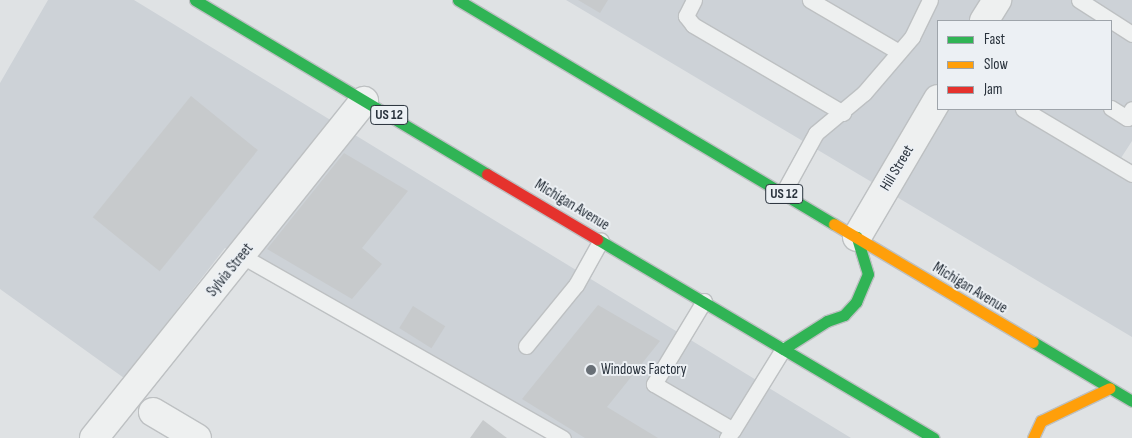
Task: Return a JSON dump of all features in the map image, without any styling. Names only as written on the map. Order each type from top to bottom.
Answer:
[{"type":"main road","name":"Michigan Avenue","points":[[195,0],[933,438]]},
{"type":"main road","name":"Michigan Avenue","points":[[458,0],[1132,402]]},
{"type":"main road","points":[[783,348],[827,321],[844,315],[856,302],[868,274],[866,254],[857,237]]},
{"type":"main road","points":[[1033,438],[1041,421],[1110,388]]},
{"type":"street","name":"Sylvia Street","points":[[94,438],[242,256],[364,101]]},
{"type":"street","name":"Hill Street","points":[[857,237],[937,101]]},
{"type":"street","points":[[153,412],[197,438]]},
{"type":"lane","points":[[694,0],[686,16],[693,25],[843,113]]},
{"type":"lane","points":[[810,0],[900,52]]},
{"type":"lane","points":[[783,193],[816,133],[843,113],[900,52],[912,37],[930,0]]},
{"type":"lane","points":[[1080,0],[1111,20]]},
{"type":"lane","points":[[1112,21],[1132,34]]},
{"type":"lane","points":[[1112,109],[1126,118],[1132,109]]},
{"type":"lane","points":[[1025,110],[1132,174]]},
{"type":"lane","points":[[526,346],[576,285],[600,240]]},
{"type":"lane","points":[[242,256],[563,438]]},
{"type":"lane","points":[[704,301],[654,384],[730,434],[783,348]]},
{"type":"shaded area","points":[[48,0],[134,0],[851,438],[556,438],[225,248],[124,378],[0,289],[0,83]]},
{"type":"shaded area","points":[[566,0],[1132,0],[1132,141],[1121,158],[1132,164],[1132,337]]},
{"type":"building","points":[[578,0],[608,0],[600,13]]},
{"type":"building","points":[[191,96],[258,150],[160,271],[93,217]]},
{"type":"building","points":[[344,153],[408,191],[362,248],[382,264],[352,299],[267,249]]},
{"type":"building","name":"Windows Factory","points":[[598,305],[660,341],[607,407],[658,438],[585,438],[522,399]]},
{"type":"building","points":[[413,306],[445,326],[431,348],[399,328]]},
{"type":"building","points":[[483,420],[507,438],[470,438]]},
{"type":"traffic: fast","points":[[195,0],[487,174]]},
{"type":"traffic: fast","points":[[458,0],[834,224]]},
{"type":"traffic: fast","points":[[783,349],[827,321],[844,315],[856,302],[868,274],[857,237]]},
{"type":"traffic: fast","points":[[597,239],[933,438]]},
{"type":"traffic: fast","points":[[1033,342],[1132,401]]},
{"type":"traffic: slow","points":[[834,224],[1033,342]]},
{"type":"traffic: slow","points":[[1033,438],[1041,421],[1110,388]]},
{"type":"traffic: jam","points":[[487,174],[597,239]]},
{"type":"place","name":"Windows Factory","points":[[591,370]]}]
